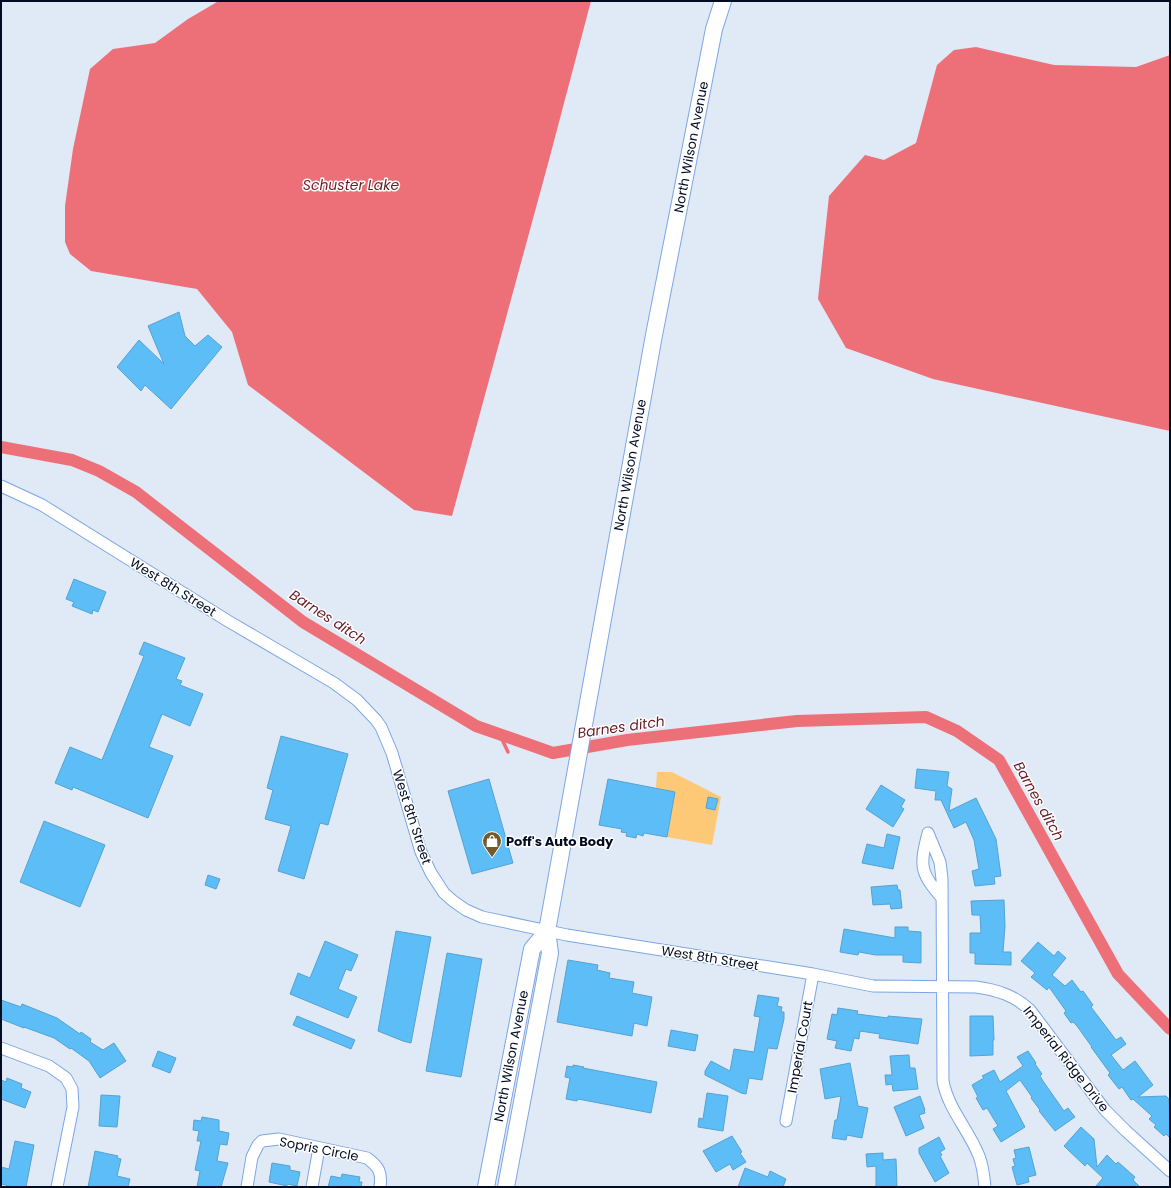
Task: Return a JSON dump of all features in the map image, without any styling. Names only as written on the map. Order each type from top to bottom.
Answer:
[{"type":"main road","name":"North Wilson Avenue","points":[[506,1187],[550,953],[547,931],[583,725],[656,327],[714,30],[723,1]]},
{"type":"main road","name":"North Wilson Avenue","points":[[486,1187],[532,949],[547,931]]},
{"type":"street","name":"West 8th Street","points":[[1,486],[42,505],[228,621],[334,683],[357,700],[381,727],[392,753],[421,852],[431,873],[444,893],[453,901],[482,917],[567,935],[813,974],[873,986],[943,988]]},
{"type":"street","points":[[942,898],[943,1081],[945,1091],[955,1113],[980,1157],[985,1187]]},
{"type":"street","name":"Imperial Court","points":[[786,1121],[813,974]]},
{"type":"street","name":"Imperial Ridge Drive","points":[[943,988],[976,987],[988,989],[1007,994],[1024,1004],[1105,1110],[1170,1171]]},
{"type":"street","points":[[1,1048],[49,1066],[66,1078],[72,1089],[73,1107],[57,1187]]},
{"type":"street","name":"Sopris Circle","points":[[246,1187],[252,1157],[258,1145],[262,1141],[279,1139],[367,1158],[377,1166],[381,1177],[380,1187]]},
{"type":"street","points":[[312,1187],[320,1148]]},
{"type":"shaded area","points":[[657,772],[672,772],[721,797],[712,845],[667,837],[675,792],[656,788]]},
{"type":"water","name":"Schuster Lake","points":[[221,1],[591,1],[452,516],[414,510],[248,385],[232,332],[197,289],[91,271],[70,254],[65,242],[65,206],[73,149],[90,69],[113,49],[155,43],[188,19]]},
{"type":"water","points":[[976,47],[1054,65],[1136,67],[1170,55],[1170,431],[933,379],[846,348],[818,299],[829,196],[865,155],[884,160],[916,143],[937,65],[954,50]]},
{"type":"building","points":[[179,312],[185,336],[195,346],[208,335],[222,347],[171,409],[145,385],[141,391],[117,367],[139,340],[164,364],[148,326]]},
{"type":"building","points":[[74,579],[106,592],[98,612],[93,610],[92,614],[72,606],[74,602],[66,599]]},
{"type":"building","points":[[144,642],[185,658],[176,679],[182,681],[180,685],[203,694],[190,726],[162,714],[149,747],[173,756],[148,818],[73,787],[72,790],[55,783],[70,747],[102,760],[144,656],[139,654]]},
{"type":"building","points":[[281,736],[348,754],[328,825],[320,823],[304,879],[278,871],[291,826],[265,819],[273,790],[267,788]]},
{"type":"building","points":[[917,769],[949,772],[947,786],[952,789],[949,811],[976,798],[996,839],[1001,876],[994,877],[995,884],[975,886],[972,871],[979,869],[974,840],[966,822],[954,828],[941,800],[935,800],[936,791],[915,788]]},
{"type":"building","points":[[489,779],[513,863],[472,874],[448,791]]},
{"type":"building","points":[[608,779],[675,792],[667,837],[644,833],[643,836],[637,834],[636,838],[626,836],[627,833],[621,832],[622,829],[599,825]]},
{"type":"building","points":[[881,785],[905,800],[901,807],[904,809],[893,827],[866,809]]},
{"type":"building","points":[[708,797],[718,799],[715,810],[706,808]]},
{"type":"building","points":[[44,821],[105,845],[80,907],[20,882]]},
{"type":"building","points":[[887,834],[900,837],[893,869],[862,863],[867,844],[884,848]]},
{"type":"building","points":[[208,875],[220,879],[216,889],[205,885]]},
{"type":"building","points":[[897,885],[898,890],[900,890],[902,908],[891,909],[890,904],[873,905],[871,887]]},
{"type":"building","points":[[1004,900],[1005,926],[1003,952],[1011,952],[1011,965],[975,964],[975,953],[970,953],[970,933],[981,933],[980,915],[972,915],[971,901]]},
{"type":"building","points":[[895,927],[908,927],[908,931],[921,932],[921,963],[903,962],[903,955],[876,955],[859,952],[858,955],[840,952],[844,929],[895,938]]},
{"type":"building","points":[[396,931],[431,937],[411,1043],[378,1031]]},
{"type":"building","points":[[325,941],[358,955],[351,971],[346,969],[338,989],[357,997],[348,1018],[290,994],[298,973],[310,978]]},
{"type":"building","points":[[1038,942],[1054,956],[1058,951],[1066,958],[1052,975],[1065,986],[1072,980],[1081,992],[1083,991],[1093,1005],[1091,1007],[1116,1040],[1121,1037],[1126,1044],[1111,1055],[1123,1070],[1135,1061],[1153,1085],[1138,1097],[1166,1096],[1169,1099],[1170,1138],[1166,1134],[1164,1136],[1154,1127],[1156,1125],[1149,1119],[1152,1116],[1133,1099],[1131,1100],[1122,1087],[1119,1089],[1108,1075],[1110,1073],[1077,1026],[1073,1022],[1071,1023],[1064,1013],[1066,1011],[1049,987],[1047,990],[1031,977],[1035,973],[1021,961]]},
{"type":"building","points":[[447,953],[482,959],[461,1077],[426,1071]]},
{"type":"building","points":[[568,960],[598,965],[597,970],[610,973],[609,978],[634,982],[632,993],[652,997],[647,1026],[634,1023],[632,1036],[557,1022]]},
{"type":"building","points":[[758,995],[779,998],[777,1006],[782,1007],[781,1012],[784,1012],[784,1019],[777,1049],[768,1048],[762,1080],[749,1078],[746,1094],[705,1075],[705,1071],[711,1061],[730,1071],[734,1049],[754,1052],[760,1017],[754,1016]]},
{"type":"building","points":[[1,1000],[21,1007],[22,1004],[57,1018],[80,1034],[81,1032],[91,1039],[90,1042],[103,1050],[114,1043],[126,1061],[100,1078],[89,1061],[71,1048],[70,1049],[54,1038],[1,1019]]},
{"type":"building","points":[[838,1008],[858,1011],[857,1014],[888,1018],[888,1016],[922,1019],[918,1044],[879,1038],[880,1034],[860,1031],[859,1039],[854,1038],[851,1051],[835,1048],[837,1041],[827,1039],[832,1014],[837,1015]]},
{"type":"building","points":[[297,1016],[355,1040],[351,1049],[293,1025]]},
{"type":"building","points":[[970,1016],[993,1016],[993,1055],[970,1056]]},
{"type":"building","points":[[671,1030],[698,1035],[695,1051],[668,1046]]},
{"type":"building","points":[[158,1051],[176,1058],[170,1073],[152,1066]]},
{"type":"building","points":[[1028,1051],[1042,1074],[1040,1076],[1043,1081],[1064,1111],[1068,1108],[1075,1117],[1055,1131],[1039,1111],[1040,1110],[1020,1080],[1006,1091],[1025,1127],[1001,1142],[993,1129],[998,1126],[987,1108],[983,1110],[976,1098],[978,1097],[972,1085],[984,1078],[982,1076],[994,1070],[1000,1082],[1023,1066],[1017,1057]]},
{"type":"building","points":[[909,1055],[910,1068],[915,1068],[918,1089],[893,1091],[892,1084],[886,1085],[885,1075],[892,1075],[890,1056]]},
{"type":"building","points":[[850,1063],[858,1106],[868,1108],[862,1138],[847,1135],[846,1140],[832,1138],[841,1096],[825,1099],[820,1069]]},
{"type":"building","points":[[573,1065],[657,1082],[651,1113],[578,1099],[577,1101],[566,1099],[570,1078],[565,1077],[567,1066],[573,1067]]},
{"type":"building","points":[[7,1078],[22,1084],[21,1088],[31,1092],[25,1108],[1,1099],[1,1080],[6,1082]]},
{"type":"building","points":[[707,1093],[728,1096],[723,1131],[698,1127],[699,1118],[703,1119]]},
{"type":"building","points":[[101,1095],[120,1096],[117,1127],[99,1126]]},
{"type":"building","points":[[920,1096],[925,1113],[919,1115],[924,1128],[906,1136],[894,1107]]},
{"type":"building","points":[[202,1117],[219,1120],[219,1131],[229,1133],[227,1145],[220,1144],[217,1161],[228,1163],[221,1187],[197,1187],[200,1171],[195,1170],[201,1141],[197,1141],[199,1131],[193,1130],[194,1120],[201,1121]]},
{"type":"building","points":[[1081,1127],[1094,1139],[1097,1167],[1107,1155],[1116,1164],[1118,1162],[1135,1177],[1133,1180],[1140,1187],[1095,1187],[1103,1178],[1087,1163],[1085,1166],[1064,1146]]},
{"type":"building","points":[[732,1136],[742,1152],[740,1153],[746,1162],[733,1170],[730,1164],[716,1172],[703,1151]]},
{"type":"building","points":[[939,1137],[945,1149],[940,1152],[942,1155],[940,1156],[949,1173],[935,1182],[919,1153],[919,1148]]},
{"type":"building","points":[[15,1141],[34,1145],[26,1187],[13,1187],[1,1184],[1,1167],[9,1169]]},
{"type":"building","points":[[1029,1147],[1036,1175],[1028,1177],[1029,1182],[1017,1185],[1012,1167],[1015,1166],[1013,1159],[1016,1158],[1014,1150]]},
{"type":"building","points":[[95,1151],[118,1156],[117,1158],[121,1159],[117,1176],[130,1179],[128,1187],[88,1187]]},
{"type":"building","points":[[883,1153],[883,1160],[896,1159],[897,1187],[876,1187],[876,1166],[867,1167],[866,1154]]},
{"type":"building","points":[[272,1163],[290,1166],[290,1170],[300,1172],[297,1186],[287,1184],[287,1186],[269,1182]]},
{"type":"building","points":[[745,1168],[768,1177],[770,1171],[786,1179],[783,1187],[738,1187]]},
{"type":"building","points":[[342,1174],[360,1177],[359,1182],[362,1182],[361,1187],[328,1187],[331,1176],[341,1178]]},
{"type":"waterway","name":"Barnes ditch","points":[[1,447],[72,460],[99,471],[136,492],[303,622],[476,726],[553,753],[627,740],[797,721],[926,717],[957,731],[999,760],[1118,974],[1170,1029]]},
{"type":"waterway","points":[[500,735],[508,752]]},
{"type":"place","name":"Poff's Auto Body","points":[[492,858]]}]
